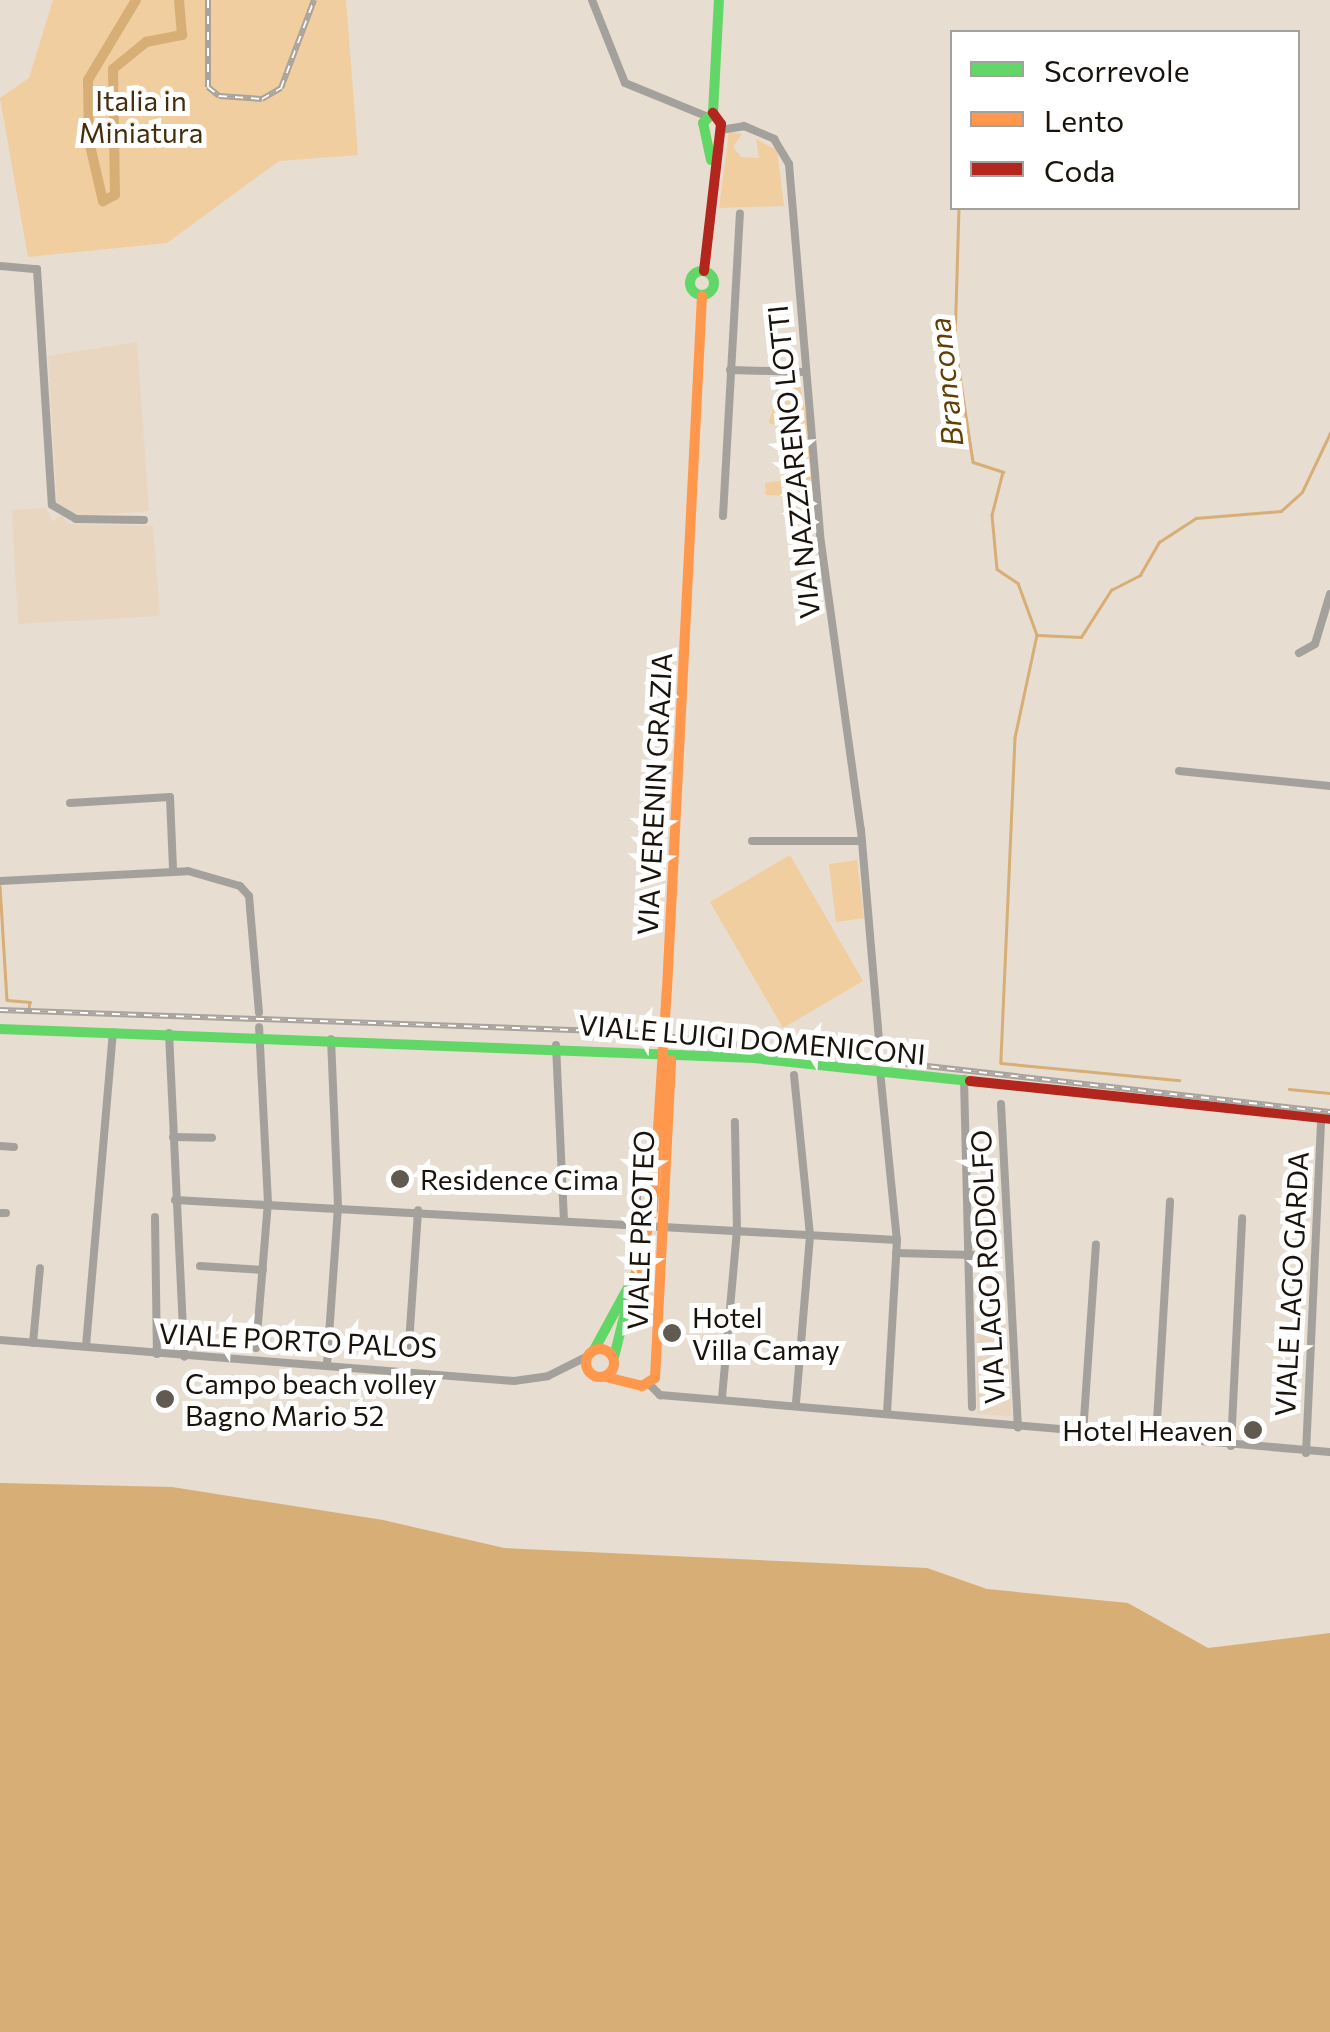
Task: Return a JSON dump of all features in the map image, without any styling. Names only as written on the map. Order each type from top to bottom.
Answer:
[{"type":"street","points":[[592,0],[625,82],[712,115]]},
{"type":"street","name":"VIA VERENIN GRAZIA","points":[[606,1377],[614,1360],[653,1209],[702,296],[714,284],[704,271],[720,0]]},
{"type":"street","name":"VIA VERENIN GRAZIA","points":[[711,160],[720,130],[712,115]]},
{"type":"street","name":"VIA NAZZARENO LOTTI","points":[[712,115],[780,144],[789,164],[805,372],[862,841],[878,1038]]},
{"type":"street","points":[[720,130],[744,126]]},
{"type":"street","points":[[723,516],[740,213]]},
{"type":"street","points":[[0,266],[37,269],[52,505],[76,519],[144,520]]},
{"type":"street","name":"VIA VERENIN GRAZIA","points":[[702,296],[690,282],[704,271]]},
{"type":"street","points":[[730,370],[805,372]]},
{"type":"street","points":[[1300,653],[1315,644],[1330,594]]},
{"type":"street","points":[[1179,772],[1330,786]]},
{"type":"street","points":[[70,803],[170,797],[173,870]]},
{"type":"street","points":[[752,841],[862,841]]},
{"type":"street","points":[[0,880],[173,870],[240,886],[250,902],[259,1013]]},
{"type":"street","name":"VIALE LUIGI DOMENICONI","points":[[0,1028],[259,1032],[556,1045],[671,1060],[754,1058],[1326,1119]]},
{"type":"street","points":[[86,1346],[112,1032]]},
{"type":"street","points":[[256,1348],[268,1204],[259,1032]]},
{"type":"street","points":[[169,1033],[184,1357]]},
{"type":"street","points":[[326,1364],[338,1206],[330,1037]]},
{"type":"street","points":[[556,1045],[564,1221]]},
{"type":"street","name":"VIALE PROTEO","points":[[649,1384],[668,1227],[671,1060]]},
{"type":"street","points":[[880,1071],[897,1240],[887,1412]]},
{"type":"street","points":[[794,1075],[810,1236],[796,1401]]},
{"type":"street","points":[[964,1080],[974,1254],[972,1406]]},
{"type":"street","name":"VIA LAGO RODOLFO","points":[[1001,1104],[1018,1428]]},
{"type":"street","name":"VIALE LAGO GARDA","points":[[1306,1453],[1326,1119]]},
{"type":"street","points":[[722,1398],[737,1230],[735,1122]]},
{"type":"street","points":[[173,1137],[212,1138]]},
{"type":"street","points":[[0,1146],[14,1147]]},
{"type":"street","points":[[636,1186],[636,1226]]},
{"type":"street","points":[[175,1200],[418,1210],[897,1240]]},
{"type":"street","points":[[1156,1438],[1170,1201]]},
{"type":"street","points":[[408,1358],[418,1210]]},
{"type":"street","points":[[155,1217],[157,1354]]},
{"type":"street","points":[[1231,1446],[1242,1218]]},
{"type":"street","points":[[1084,1434],[1096,1244]]},
{"type":"street","points":[[896,1254],[974,1254]]},
{"type":"street","points":[[200,1266],[263,1270]]},
{"type":"street","points":[[33,1343],[40,1268]]},
{"type":"street","name":"VIA VERENIN GRAZIA","points":[[591,1353],[629,1291]]},
{"type":"street","name":"VIALE PORTO PALOS","points":[[0,1340],[526,1380],[591,1353]]},
{"type":"street","points":[[614,1360],[591,1353],[590,1373],[635,1385],[649,1384],[660,1395],[796,1401],[1018,1428],[1330,1452]]},
{"type":"street","name":"VIALE PROTEO","points":[[614,1360],[635,1385]]},
{"type":"shaded area","points":[[137,342],[149,511],[81,516],[57,503],[48,356]]},
{"type":"shaded area","points":[[46,508],[53,522],[61,515],[69,524],[153,526],[160,616],[18,624],[12,510]]},
{"type":"shaded area","points":[[1003,1286],[1012,1416],[977,1414],[977,1288]]},
{"type":"shaded area","points":[[0,1483],[172,1487],[383,1520],[504,1548],[927,1568],[987,1589],[1128,1603],[1208,1648],[1330,1633],[1330,2032],[0,2032]]},
{"type":"green space","name":"Italia in Miniatura","points":[[53,0],[346,0],[358,155],[279,161],[167,243],[28,257],[0,98],[29,78]]},
{"type":"green space","points":[[729,132],[742,134],[733,147],[741,157],[759,158],[756,139],[777,150],[784,206],[719,208]]},
{"type":"green space","points":[[781,378],[799,381],[810,434],[769,423]]},
{"type":"green space","points":[[783,430],[810,436],[814,497],[766,495],[765,483],[780,481]]},
{"type":"green space","points":[[790,855],[863,981],[783,1028],[710,902]]},
{"type":"green space","points":[[857,860],[864,918],[836,922],[829,864]]},
{"type":"waterway","points":[[136,0],[88,80],[89,141],[103,201],[115,195],[113,69],[146,42],[182,35],[179,0]]},
{"type":"waterway","name":"Brancona","points":[[959,210],[955,344],[973,462],[1003,472],[992,515],[997,569],[1018,583],[1037,635],[1015,738],[1001,1063],[1179,1080]]},
{"type":"waterway","name":"Brancona","points":[[1038,635],[1081,637],[1111,590],[1140,575],[1159,542],[1196,518],[1281,511],[1302,492],[1330,433]]},
{"type":"waterway","points":[[0,886],[7,1000],[30,1002],[29,1009]]},
{"type":"waterway","points":[[1289,1089],[1330,1093]]},
{"type":"railway","points":[[208,0],[208,87],[219,96],[262,99],[281,88],[314,0]]},
{"type":"railway","points":[[0,1010],[629,1032],[1330,1112]]},
{"type":"traffic: fast","points":[[711,160],[703,123],[713,113],[719,0]]},
{"type":"traffic: fast","points":[[702,271],[711,274],[714,283],[711,292],[702,295],[693,292],[690,283],[693,274],[702,271]]},
{"type":"traffic: fast","points":[[0,1029],[754,1058],[970,1081]]},
{"type":"traffic: fast","points":[[594,1350],[636,1273]]},
{"type":"traffic: fast","points":[[614,1357],[628,1301]]},
{"type":"traffic: slow","points":[[667,989],[702,296]]},
{"type":"traffic: slow","points":[[636,1273],[653,1209],[667,989]]},
{"type":"traffic: slow","points":[[606,1377],[642,1386],[655,1378],[671,1060]]},
{"type":"traffic: slow","points":[[600,1349],[610,1353],[614,1363],[610,1373],[600,1377],[590,1373],[586,1363],[590,1353],[600,1349]]},
{"type":"traffic: jam","points":[[704,271],[721,124],[713,113]]},
{"type":"traffic: jam","points":[[970,1081],[1330,1119]]},
{"type":"place","name":"Residence Cima","points":[[400,1179]]},
{"type":"place","name":"Hotel Villa Camay","points":[[672,1333]]},
{"type":"place","name":"Campo beach volley Bagno Mario 52","points":[[165,1399]]},
{"type":"place","name":"Hotel Heaven","points":[[1253,1430]]}]
